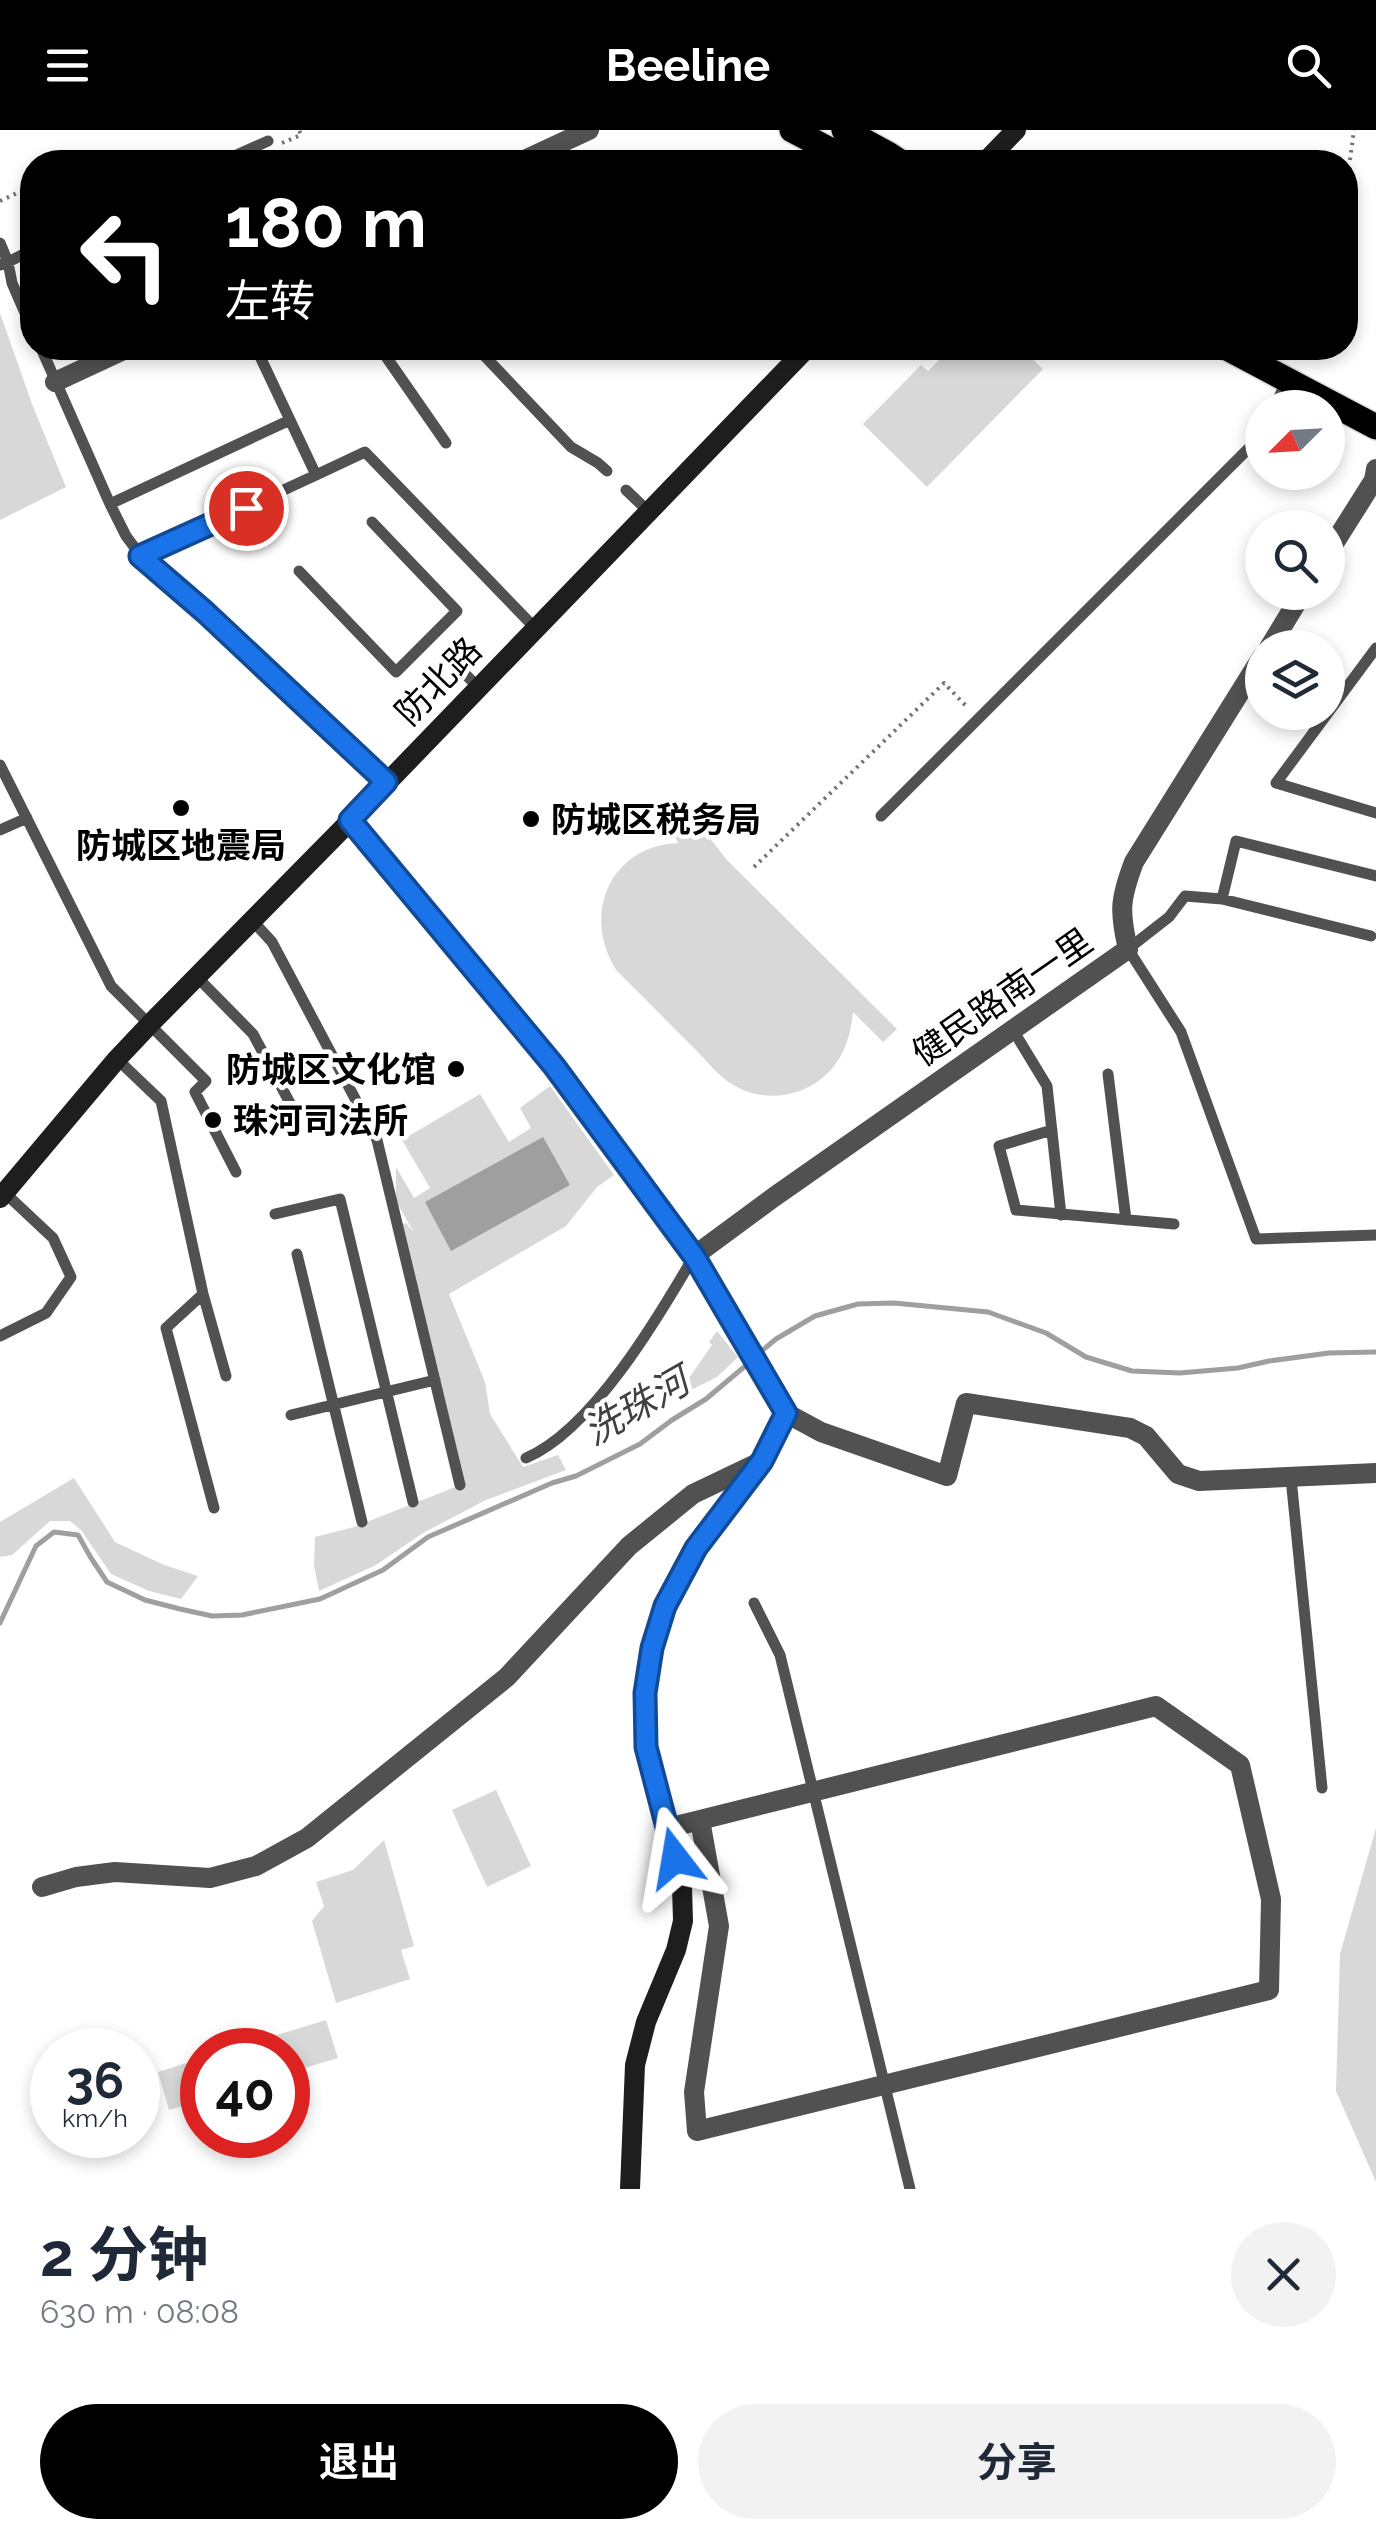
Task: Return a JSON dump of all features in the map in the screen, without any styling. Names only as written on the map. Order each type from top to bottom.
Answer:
[{"type":"main road","points":[[792,130],[830,150]]},
{"type":"main road","points":[[844,130],[881,150]]},
{"type":"main road","points":[[1249,360],[1376,427]]},
{"type":"street","points":[[546,150],[589,130]]},
{"type":"street","points":[[996,150],[1016,130]]},
{"type":"street","points":[[56,382],[103,360]]},
{"type":"street","name":"防北路","points":[[2,1195],[150,1023],[795,360]]},
{"type":"street","points":[[1345,527],[1374,480],[1376,469]]},
{"type":"street","name":"健民路南一里","points":[[694,1256],[1128,949],[1120,916],[1123,890],[1134,862],[1245,684]]},
{"type":"street","points":[[350,820],[554,1066],[694,1256],[786,1413],[822,1432],[947,1476],[966,1403],[1130,1428],[1146,1436],[1178,1474],[1199,1481],[1376,1473]]},
{"type":"street","points":[[630,2189],[634,2065],[646,2022],[676,1950],[682,1921],[682,1887],[646,1747],[645,1693],[652,1648],[665,1606],[696,1548],[762,1461],[786,1413]]},
{"type":"street","points":[[42,1887],[115,1872],[210,1878],[256,1866],[307,1838],[506,1677],[629,1546],[693,1494],[762,1461]]},
{"type":"street","points":[[668,1828],[700,1820],[814,1792],[1156,1706],[1240,1766],[1271,1899],[1269,1990],[697,2131],[694,2092],[719,1926],[700,1820]]},
{"type":"lane","points":[[248,150],[268,141]]},
{"type":"lane","points":[[0,243],[20,301]]},
{"type":"lane","points":[[46,360],[110,504],[140,556],[386,782]]},
{"type":"lane","points":[[262,360],[316,475]]},
{"type":"lane","points":[[388,360],[446,443]]},
{"type":"lane","points":[[488,360],[571,447],[598,462],[607,472]]},
{"type":"lane","points":[[1283,390],[1288,380]]},
{"type":"lane","points":[[110,504],[290,420]]},
{"type":"lane","points":[[140,556],[365,452],[535,628]]},
{"type":"lane","points":[[881,816],[1245,452]]},
{"type":"lane","points":[[626,490],[648,511]]},
{"type":"lane","points":[[299,571],[396,672],[457,611],[372,522]]},
{"type":"lane","points":[[429,639],[440,649]]},
{"type":"lane","points":[[1376,648],[1276,783],[1376,813]]},
{"type":"lane","points":[[456,665],[478,687]]},
{"type":"lane","points":[[0,765],[112,986],[206,1080],[195,1092],[236,1172]]},
{"type":"lane","points":[[0,830],[27,818]]},
{"type":"lane","points":[[1222,900],[1236,840],[1376,876]]},
{"type":"lane","points":[[1371,936],[1222,900],[1185,896],[1169,917],[1128,949],[1180,1032],[1256,1239],[1376,1234]]},
{"type":"lane","points":[[251,919],[272,942],[377,1140],[460,1485]]},
{"type":"lane","points":[[196,976],[252,1034],[298,1118]]},
{"type":"lane","points":[[1014,1030],[1046,1086],[1062,1214]]},
{"type":"lane","points":[[117,1058],[161,1102],[203,1294],[226,1376]]},
{"type":"lane","points":[[1108,1074],[1126,1220]]},
{"type":"lane","points":[[1052,1130],[999,1146],[1016,1210],[1174,1224]]},
{"type":"lane","points":[[0,1336],[46,1313],[71,1277],[52,1238],[2,1195]]},
{"type":"lane","points":[[275,1214],[340,1198],[413,1502]]},
{"type":"lane","points":[[297,1254],[362,1522]]},
{"type":"lane","points":[[526,1458],[546,1450],[571,1429],[622,1369],[694,1256]]},
{"type":"lane","points":[[203,1294],[166,1328],[214,1508]]},
{"type":"lane","points":[[292,1415],[435,1380]]},
{"type":"lane","points":[[1292,1478],[1322,1788]]},
{"type":"lane","points":[[754,1603],[780,1655],[910,2189]]},
{"type":"path","points":[[268,141],[278,145],[301,134],[299,130]]},
{"type":"path","points":[[754,867],[944,683],[978,719]]},
{"type":"shaded area","points":[[0,313],[66,487],[0,520]]},
{"type":"shaded area","points":[[939,360],[1034,360],[1043,369],[927,487],[863,424],[921,365],[928,371]]},
{"type":"shaded area","points":[[697,822],[727,860],[897,1029],[883,1042],[853,1012],[842,1052],[831,1070],[795,1093],[753,1093],[722,1077],[617,971],[606,950],[602,907],[619,870],[654,847],[678,843],[674,834]]},
{"type":"shaded area","points":[[550,1086],[614,1175],[597,1187],[566,1226],[449,1294],[485,1382],[490,1414],[523,1467],[558,1455],[566,1470],[486,1500],[423,1533],[376,1565],[319,1591],[314,1565],[315,1537],[354,1527],[463,1484],[402,1224],[406,1223],[414,1233],[396,1201],[396,1167],[414,1198],[430,1188],[402,1140],[480,1094],[509,1142],[531,1128],[520,1108]]},
{"type":"shaded area","points":[[543,1137],[570,1185],[451,1251],[425,1202]]},
{"type":"shaded area","points":[[717,1331],[738,1357],[717,1377],[675,1398],[712,1345],[709,1342]]},
{"type":"shaded area","points":[[74,1478],[115,1542],[198,1576],[181,1599],[149,1591],[111,1574],[81,1530],[70,1521],[50,1521],[12,1555],[0,1557],[0,1522]]},
{"type":"shaded area","points":[[496,1790],[531,1866],[487,1887],[452,1810]]},
{"type":"shaded area","points":[[1376,1828],[1376,2182],[1336,2091],[1340,1954]]},
{"type":"shaded area","points":[[384,1840],[414,1946],[401,1950],[410,1979],[336,2003],[312,1921],[324,1906],[316,1882],[353,1870]]},
{"type":"shaded area","points":[[326,2020],[338,2058],[310,2066],[310,2028],[300,2028]]},
{"type":"shaded area","points":[[180,2065],[180,2107],[169,2110],[160,2071]]},
{"type":"waterway","name":"洗珠河","points":[[758,1354],[815,1316],[858,1304],[894,1303],[988,1312],[1046,1333],[1086,1357],[1132,1371],[1180,1373],[1329,1353],[1376,1352]]},
{"type":"waterway","name":"洗珠河","points":[[0,1623],[36,1546],[54,1532],[78,1535],[107,1582],[145,1600],[180,1609],[212,1616],[242,1615],[320,1599],[383,1570],[428,1537],[576,1476],[640,1444],[706,1399],[750,1362]]},
{"type":"place","name":"防城区地震局","points":[[181,808]]},
{"type":"place","name":"防城区税务局","points":[[531,819]]},
{"type":"place","name":"防城区文化馆","points":[[456,1069]]},
{"type":"place","name":"珠河司法所","points":[[213,1120]]},
{"type":"route","points":[[246,508],[140,556],[386,782],[350,820],[554,1066],[694,1256],[786,1413],[762,1461],[696,1548],[665,1606],[652,1648],[645,1693],[646,1747],[675,1858]]}]
